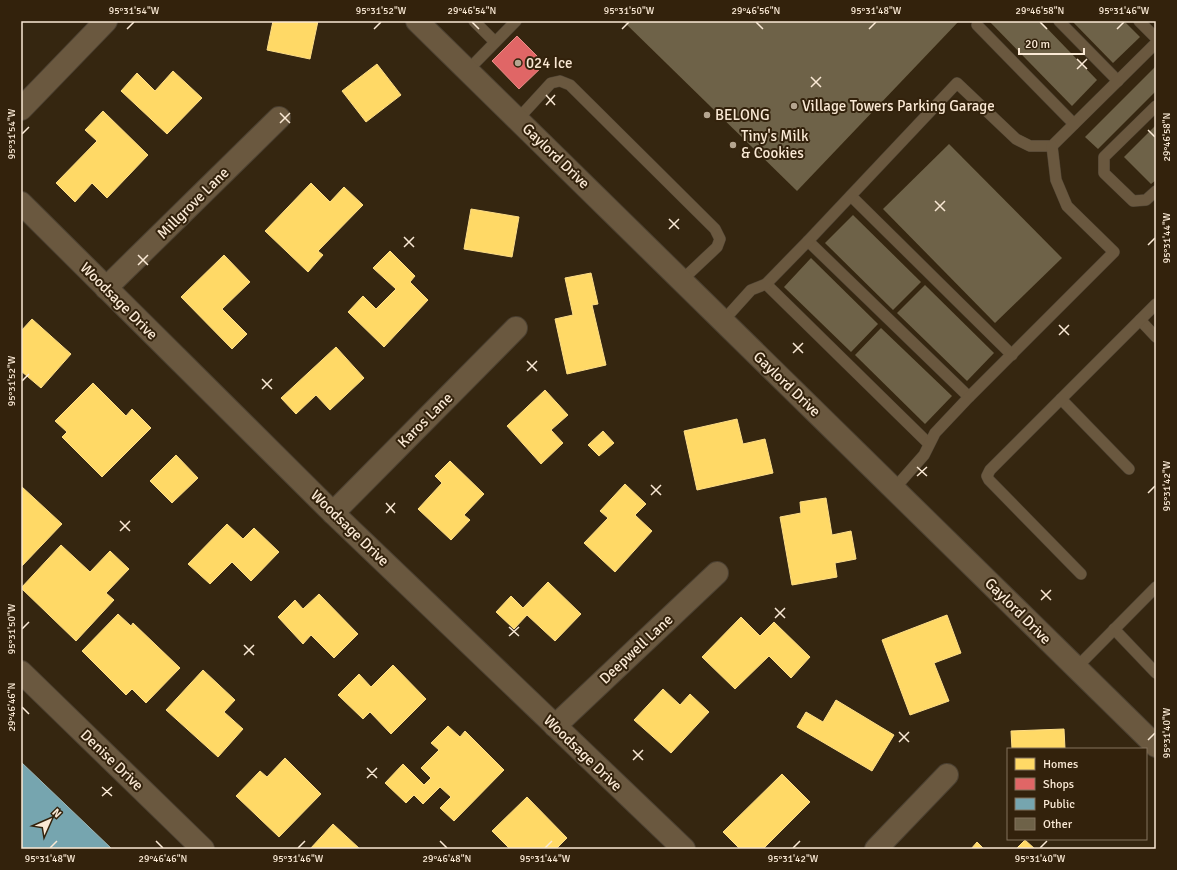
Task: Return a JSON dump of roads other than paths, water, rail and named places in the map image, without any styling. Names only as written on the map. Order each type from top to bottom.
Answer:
[{"type":"street","points":[[21,109],[106,21]]},
{"type":"street","name":"Gaylord Drive","points":[[417,21],[1156,746]]},
{"type":"street","name":"Millgrove Lane","points":[[106,288],[279,118]]},
{"type":"street","name":"Woodsage Drive","points":[[21,203],[333,513],[684,849]]},
{"type":"street","name":"Karos Lane","points":[[333,513],[516,328]]},
{"type":"street","name":"Deepwell Lane","points":[[555,726],[717,573]]},
{"type":"street","name":"Denise Drive","points":[[21,672],[203,849]]},
{"type":"street","points":[[876,849],[947,775]]},
{"type":"lane","points":[[474,21],[496,42]]},
{"type":"lane","points":[[468,70],[516,21]]},
{"type":"lane","points":[[1059,21],[1118,81]]},
{"type":"lane","points":[[1140,21],[1156,38]]},
{"type":"lane","points":[[977,24],[1074,124]]},
{"type":"lane","points":[[723,321],[751,290],[766,284],[957,83],[1016,139],[1030,146],[1052,146],[1156,43]]},
{"type":"lane","points":[[518,119],[551,83],[560,81],[570,85],[715,229],[720,239],[717,247],[682,280]]},
{"type":"lane","points":[[1156,106],[1104,156],[1104,173],[1133,201],[1146,200],[1156,191]]},
{"type":"lane","points":[[894,488],[924,455],[934,433],[969,396],[1012,355],[1114,252],[1067,206],[1056,180],[1052,146]]},
{"type":"lane","points":[[851,196],[1012,355]]},
{"type":"lane","points":[[808,241],[969,396]]},
{"type":"lane","points":[[766,284],[928,444]]},
{"type":"lane","points":[[1081,574],[989,480],[987,476],[990,470],[1156,304]]},
{"type":"lane","points":[[1140,320],[1156,336]]},
{"type":"lane","points":[[1061,399],[1129,469]]},
{"type":"lane","points":[[1076,668],[1156,587]]},
{"type":"lane","points":[[1114,629],[1156,673]]},
{"type":"place","name":"024 Ice","points":[[518,63]]},
{"type":"place","name":"Village Towers Parking Garage","points":[[794,106]]},
{"type":"place","name":"BELONG","points":[[707,115]]},
{"type":"place","name":"Tiny's Milk & Cookies","points":[[733,145]]}]
